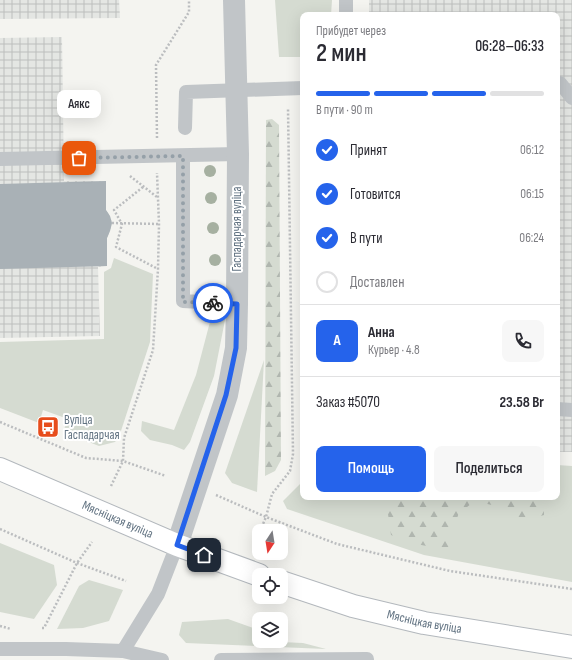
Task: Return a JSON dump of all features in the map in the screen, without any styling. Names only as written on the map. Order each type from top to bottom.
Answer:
[{"type":"main road","name":"Мясніцкая вуліца","points":[[0,469],[177,545],[252,572]]},
{"type":"main road","name":"Мясніцкая вуліца","points":[[288,584],[353,606],[424,623],[572,647]]},
{"type":"street","name":"Гаспадарчая вуліца","points":[[177,545],[226,395],[236,348],[238,154],[234,0]]},
{"type":"lane","points":[[346,0],[346,12]]},
{"type":"lane","points":[[560,83],[572,98]]},
{"type":"lane","points":[[185,128],[186,92],[300,88]]},
{"type":"lane","points":[[0,159],[238,154]]},
{"type":"lane","points":[[183,156],[183,302],[237,304]]},
{"type":"lane","points":[[560,410],[572,410]]},
{"type":"lane","points":[[124,651],[158,594],[177,545]]},
{"type":"lane","points":[[0,649],[124,651],[162,660]]},
{"type":"lane","points":[[221,660],[367,659]]},
{"type":"path","points":[[111,486],[123,461],[124,438],[153,350],[159,224],[156,65],[189,12],[189,0]]},
{"type":"path","points":[[263,524],[272,494],[290,471],[293,454],[288,89]]},
{"type":"path","points":[[158,197],[143,186],[114,210],[122,224],[116,247],[158,269]]},
{"type":"path","points":[[112,224],[159,224]]},
{"type":"path","points":[[0,422],[86,458],[123,461],[166,476]]},
{"type":"path","points":[[215,495],[266,517],[337,544],[450,571],[572,589]]},
{"type":"path","points":[[0,529],[126,581]]},
{"type":"path","points":[[36,629],[44,628],[78,562],[92,542]]},
{"type":"path","points":[[0,626],[13,629]]},
{"type":"shaded area","points":[[0,0],[119,0],[120,18],[0,19]]},
{"type":"shaded area","points":[[369,0],[572,0],[572,452],[560,452],[560,12],[369,12]]},
{"type":"shaded area","points":[[62,37],[64,181],[106,181],[106,210],[112,223],[107,238],[107,266],[98,267],[100,336],[0,338],[0,38]]},
{"type":"green space","points":[[275,0],[332,0],[331,12],[300,12],[300,57],[279,57]]},
{"type":"green space","points":[[272,119],[279,125],[281,460],[275,471],[265,476],[266,120]]},
{"type":"green space","points":[[114,258],[153,274],[150,342],[119,437],[115,442],[99,446],[63,432],[68,419],[43,410],[39,423],[0,408],[0,342],[104,339],[104,272],[111,268]]},
{"type":"green space","points":[[217,313],[226,315],[214,376],[190,442],[184,450],[172,445],[150,440],[141,431],[142,421],[174,430],[196,375],[211,318]]},
{"type":"green space","points":[[264,360],[257,492],[232,483],[225,473]]},
{"type":"green space","points":[[560,465],[572,466],[572,582],[424,555],[287,509],[283,501],[300,484],[300,500],[560,500]]},
{"type":"green space","points":[[392,500],[544,500],[544,515],[523,521],[500,507],[475,501],[459,513],[452,531],[448,550],[416,544],[391,535],[387,507]]},
{"type":"green space","points":[[0,543],[54,565],[57,585],[34,619],[0,612]]},
{"type":"green space","points":[[89,580],[123,590],[109,621],[83,628],[57,629],[79,586]]},
{"type":"green space","points":[[228,619],[252,628],[252,646],[186,643],[179,635],[182,622]]},
{"type":"green space","points":[[288,642],[303,643],[326,649],[288,647]]},
{"type":"building","points":[[106,181],[106,210],[112,223],[107,238],[107,266],[0,269],[0,184]]},
{"type":"way so far","points":[[79,158],[183,156],[183,302],[213,303]]},
{"type":"place","name":"Аякс","points":[[79,158]]},
{"type":"place","name":"Вуліца Гаспадарчая","points":[[48,427]]},
{"type":"route","points":[[204,555],[177,545],[226,395],[236,348],[237,304],[213,303]]}]
